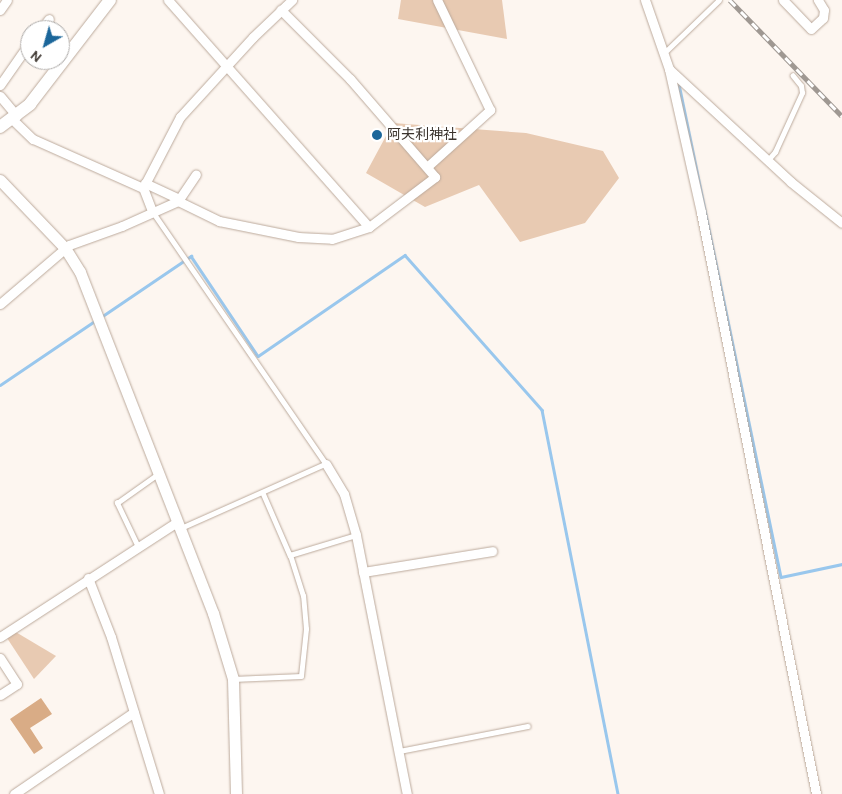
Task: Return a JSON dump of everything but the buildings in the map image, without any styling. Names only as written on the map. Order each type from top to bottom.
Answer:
[{"type":"main road","points":[[0,127],[38,95],[110,0]]},
{"type":"street","points":[[0,10],[7,0]]},
{"type":"street","points":[[168,0],[369,227]]},
{"type":"street","points":[[152,211],[144,186],[180,117],[227,65],[292,0]]},
{"type":"street","points":[[428,166],[490,110],[438,0]]},
{"type":"street","points":[[644,0],[669,69],[701,212],[816,794]]},
{"type":"street","points":[[783,0],[811,29],[823,18],[824,10],[818,0]]},
{"type":"street","points":[[0,96],[14,117],[33,139],[178,200],[219,221],[298,237],[332,239],[369,227],[435,176],[428,166],[281,10]]},
{"type":"street","points":[[0,84],[20,56]]},
{"type":"street","points":[[669,69],[766,160],[842,223]]},
{"type":"street","points":[[0,304],[65,248],[178,200],[196,174]]},
{"type":"street","points":[[0,180],[65,248],[80,272],[220,633],[233,679],[236,794]]},
{"type":"street","points":[[326,464],[344,494],[356,535],[407,794]]},
{"type":"street","points":[[0,637],[88,578],[138,547],[178,526]]},
{"type":"street","points":[[362,572],[492,551]]},
{"type":"street","points":[[88,578],[134,712],[159,794]]},
{"type":"street","points":[[0,658],[17,684],[0,695]]},
{"type":"street","points":[[14,794],[134,712]]},
{"type":"lane","points":[[664,53],[719,0]]},
{"type":"lane","points":[[766,160],[775,152],[799,101],[801,86],[793,76]]},
{"type":"lane","points":[[152,211],[326,464],[263,493],[178,526]]},
{"type":"lane","points":[[138,547],[117,503],[158,474]]},
{"type":"lane","points":[[233,679],[297,677],[304,669],[303,596],[290,555],[263,493]]},
{"type":"lane","points":[[290,555],[356,535]]},
{"type":"lane","points":[[399,751],[528,726]]},
{"type":"shaded area","points":[[401,0],[502,0],[507,39],[398,19]]},
{"type":"shaded area","points":[[393,123],[526,133],[603,151],[619,178],[585,223],[520,242],[479,185],[425,207],[366,173]]},
{"type":"shaded area","points":[[14,631],[56,656],[34,679],[5,635]]},
{"type":"waterway","points":[[679,84],[781,577],[842,564]]},
{"type":"waterway","points":[[101,317],[191,256],[258,356],[405,255],[542,410],[618,794]]},
{"type":"waterway","points":[[0,385],[96,320]]},
{"type":"railway","points":[[730,0],[842,116]]},
{"type":"place","name":"阿夫利神社","points":[[377,135]]}]
